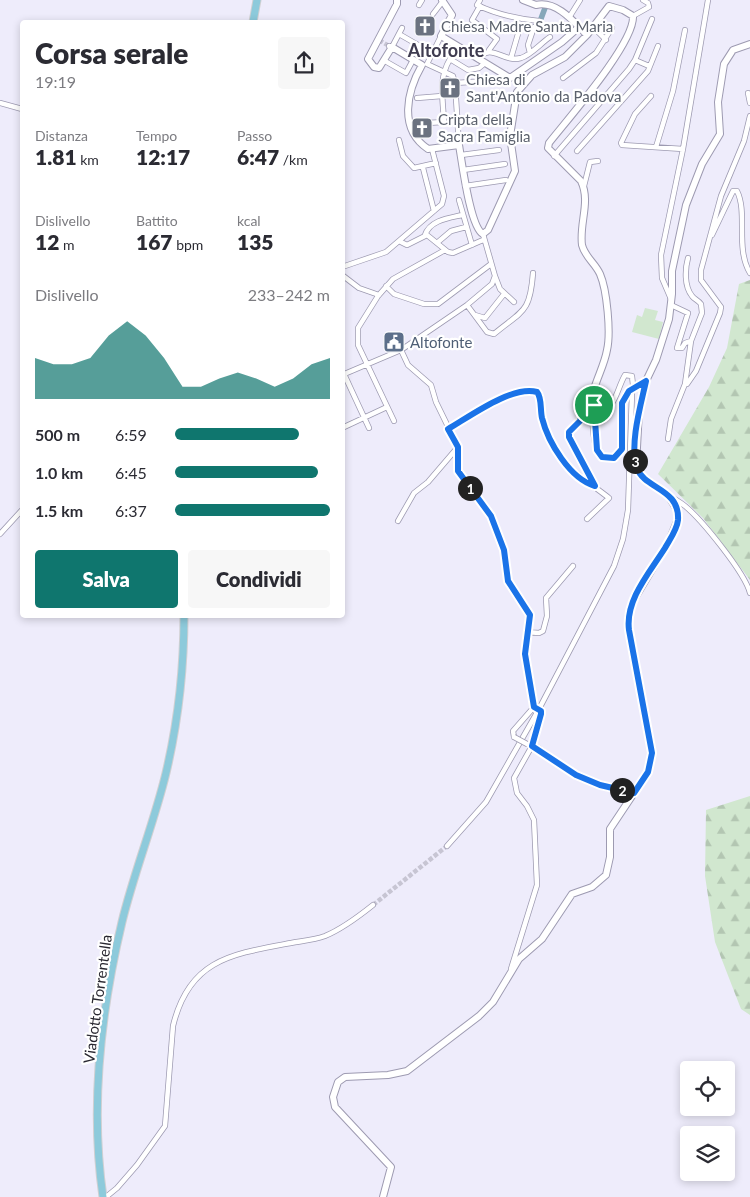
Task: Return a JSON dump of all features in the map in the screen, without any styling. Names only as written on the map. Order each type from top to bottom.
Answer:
[{"type":"main road","points":[[253,20],[257,0]]},
{"type":"main road","points":[[396,0],[397,4],[368,60],[377,68],[385,61],[390,46],[413,60],[424,64],[409,93],[410,124],[414,136],[423,146],[432,149],[459,145],[466,186],[478,229],[483,237],[515,171],[510,136],[517,92],[532,75],[565,57],[587,35],[609,6],[623,10],[633,16],[629,30],[610,66],[549,143],[552,154],[584,186],[586,196],[582,242],[584,250],[603,282],[608,350],[596,385],[594,405],[597,450],[602,457],[614,458],[622,449],[622,403],[624,396],[646,381]]},
{"type":"main road","points":[[523,0],[536,5],[540,1],[552,4],[570,16],[587,35]]},
{"type":"main road","points":[[442,1],[452,15],[441,36],[507,77],[562,42],[579,27]]},
{"type":"main road","points":[[383,1197],[390,1167],[335,1107],[333,1097],[338,1082],[345,1077],[388,1075],[407,1071],[493,1002],[519,959],[542,939],[572,894],[592,887],[606,875],[610,857],[610,829],[648,772],[652,753],[629,630],[629,613],[634,599],[676,528],[677,510],[668,495],[641,476],[636,466],[636,428],[646,381],[659,351],[671,303],[672,271],[684,211],[702,164],[720,134],[718,102],[724,64],[733,50],[750,44]]},
{"type":"main road","name":"Viadotto Torrentella","points":[[104,1197],[101,1184],[97,1120],[102,1044],[108,1000],[122,922],[166,772],[182,667],[184,618]]},
{"type":"street","points":[[419,5],[422,0]]},
{"type":"street","points":[[478,59],[484,51],[489,50],[497,39],[472,20],[480,0]]},
{"type":"street","points":[[633,16],[649,7],[648,3],[643,0]]},
{"type":"street","points":[[691,341],[685,343],[682,348],[678,348],[688,312],[671,303],[662,278],[661,255],[683,149],[708,0]]},
{"type":"street","points":[[433,14],[442,1]]},
{"type":"street","points":[[570,16],[577,1]]},
{"type":"street","points":[[478,6],[510,16],[539,21]]},
{"type":"street","points":[[552,154],[635,60],[652,19]]},
{"type":"street","points":[[530,53],[528,46],[534,26]]},
{"type":"street","points":[[511,58],[520,27]]},
{"type":"street","points":[[593,27],[606,40]]},
{"type":"street","points":[[390,46],[402,28]]},
{"type":"street","points":[[563,78],[586,62],[606,40],[612,28]]},
{"type":"street","points":[[656,147],[673,92],[685,30]]},
{"type":"street","points":[[399,34],[432,54]]},
{"type":"street","points":[[441,36],[432,54],[424,64],[450,73],[455,83],[459,145]]},
{"type":"street","points":[[489,50],[511,58],[520,58],[530,53],[550,37]]},
{"type":"street","points":[[577,151],[648,71],[658,46]]},
{"type":"street","points":[[410,124],[444,122],[443,71],[450,59],[468,70],[479,68],[484,63]]},
{"type":"street","points":[[385,61],[406,73],[413,60]]},
{"type":"street","points":[[635,60],[649,66]]},
{"type":"street","points":[[455,83],[503,80],[507,77]]},
{"type":"street","points":[[748,93],[750,103]]},
{"type":"street","points":[[417,98],[442,96]]},
{"type":"street","points":[[651,96],[635,114],[620,143],[622,145],[683,149]]},
{"type":"street","points":[[0,103],[20,108]]},
{"type":"street","points":[[685,384],[687,384],[696,371],[720,313],[721,307],[701,280],[700,270],[720,196],[744,141],[750,116]]},
{"type":"street","points":[[399,140],[403,156],[411,166],[423,168],[436,163]]},
{"type":"street","points":[[345,266],[386,252],[442,204],[444,199],[432,149]]},
{"type":"street","points":[[461,155],[499,150]]},
{"type":"street","points":[[584,186],[590,162],[598,161]]},
{"type":"street","points":[[463,170],[506,164]]},
{"type":"street","points":[[423,168],[434,211]]},
{"type":"street","points":[[466,186],[506,180]]},
{"type":"street","points":[[708,240],[733,191],[736,191],[742,222],[743,258],[750,273]]},
{"type":"street","points":[[459,200],[472,245]]},
{"type":"street","points":[[399,241],[407,245],[425,234],[427,230],[438,222],[462,215]]},
{"type":"street","points":[[438,242],[451,231],[466,228]]},
{"type":"street","points":[[425,234],[438,242],[445,250],[456,252],[472,245],[483,237],[495,276],[504,294],[514,302]]},
{"type":"street","points":[[394,421],[357,341],[358,328],[386,286],[393,279],[445,250]]},
{"type":"street","points":[[668,439],[671,419],[685,384],[691,341],[703,308],[689,291],[686,274],[688,258]]},
{"type":"street","points":[[386,286],[394,294],[424,304],[438,304],[491,264]]},
{"type":"street","points":[[467,305],[488,333],[494,334],[529,304],[533,273]]},
{"type":"street","points":[[345,373],[401,350],[467,305],[492,284],[495,276]]},
{"type":"street","points":[[345,277],[359,288],[380,295]]},
{"type":"street","points":[[475,315],[485,318],[504,294]]},
{"type":"street","points":[[401,350],[408,365],[431,384],[448,429],[458,447],[458,471],[491,516],[504,550],[508,581],[529,611],[526,659],[536,708],[541,714],[532,746],[516,771],[514,778],[517,793],[531,812],[534,820],[537,884],[511,970]]},
{"type":"street","points":[[594,414],[601,413],[610,408],[625,375],[632,376],[633,385]]},
{"type":"street","points":[[345,378],[369,428]]},
{"type":"street","points":[[448,429],[499,400],[518,392],[537,392],[546,433],[552,445],[568,466],[590,485],[595,486]]},
{"type":"street","points":[[447,846],[486,802],[611,573],[619,552],[628,510],[632,393]]},
{"type":"street","points":[[586,519],[608,498],[595,486],[569,434],[580,421],[584,409],[594,405]]},
{"type":"street","points":[[345,427],[387,407]]},
{"type":"street","points":[[398,521],[414,493],[428,482],[458,447]]},
{"type":"street","points":[[668,495],[686,506],[736,566],[750,593]]},
{"type":"street","points":[[0,534],[20,512]]},
{"type":"street","points":[[527,632],[539,633],[543,631],[547,616],[544,606],[547,595],[573,566]]},
{"type":"street","points":[[536,708],[512,731],[514,737],[532,746],[576,775],[600,785],[634,793]]},
{"type":"street","points":[[104,1197],[111,1194],[154,1144],[165,1126],[173,1026],[177,1011],[197,977],[206,968],[224,959],[249,951],[324,936],[348,923],[372,905]]},
{"type":"green space","points":[[750,280],[750,580],[703,518],[658,474],[709,387],[727,348],[739,284]]},
{"type":"green space","points":[[645,308],[658,311],[655,320],[663,322],[659,339],[632,332],[637,315],[642,317]]},
{"type":"green space","points":[[750,796],[750,1015],[741,1009],[715,942],[705,876],[706,810]]},
{"type":"waterway","points":[[539,24],[545,8]]},
{"type":"tunnel","points":[[379,40],[389,46]]},
{"type":"tunnel","points":[[373,905],[447,846]]},
{"type":"place","name":"Chiesa Madre Santa Maria","points":[[425,26]]},
{"type":"place","name":"Chiesa di Sant'Antonio da Padova","points":[[450,88]]},
{"type":"place","name":"Cripta della Sacra Famiglia","points":[[422,128]]},
{"type":"place","name":"Altofonte","points":[[394,342]]},
{"type":"district","name":"Altofonte","points":[[446,50]]},
{"type":"route","points":[[646,381],[636,428],[635,462],[641,476],[668,495],[677,510],[678,519],[669,542],[634,599],[629,613],[629,630],[652,747],[652,763],[634,793],[600,785],[576,775],[537,747],[532,746],[541,711],[534,707],[526,664],[525,644],[530,620],[529,611],[509,585],[504,550],[491,516],[459,474],[456,465],[458,447],[448,429],[499,400],[518,392],[534,390],[540,395],[546,433],[558,456],[590,485],[595,486],[595,482],[569,437],[570,430],[580,421],[584,409],[594,405],[597,450],[602,457],[614,458],[622,449],[624,439],[622,403],[624,396],[646,381]]}]
